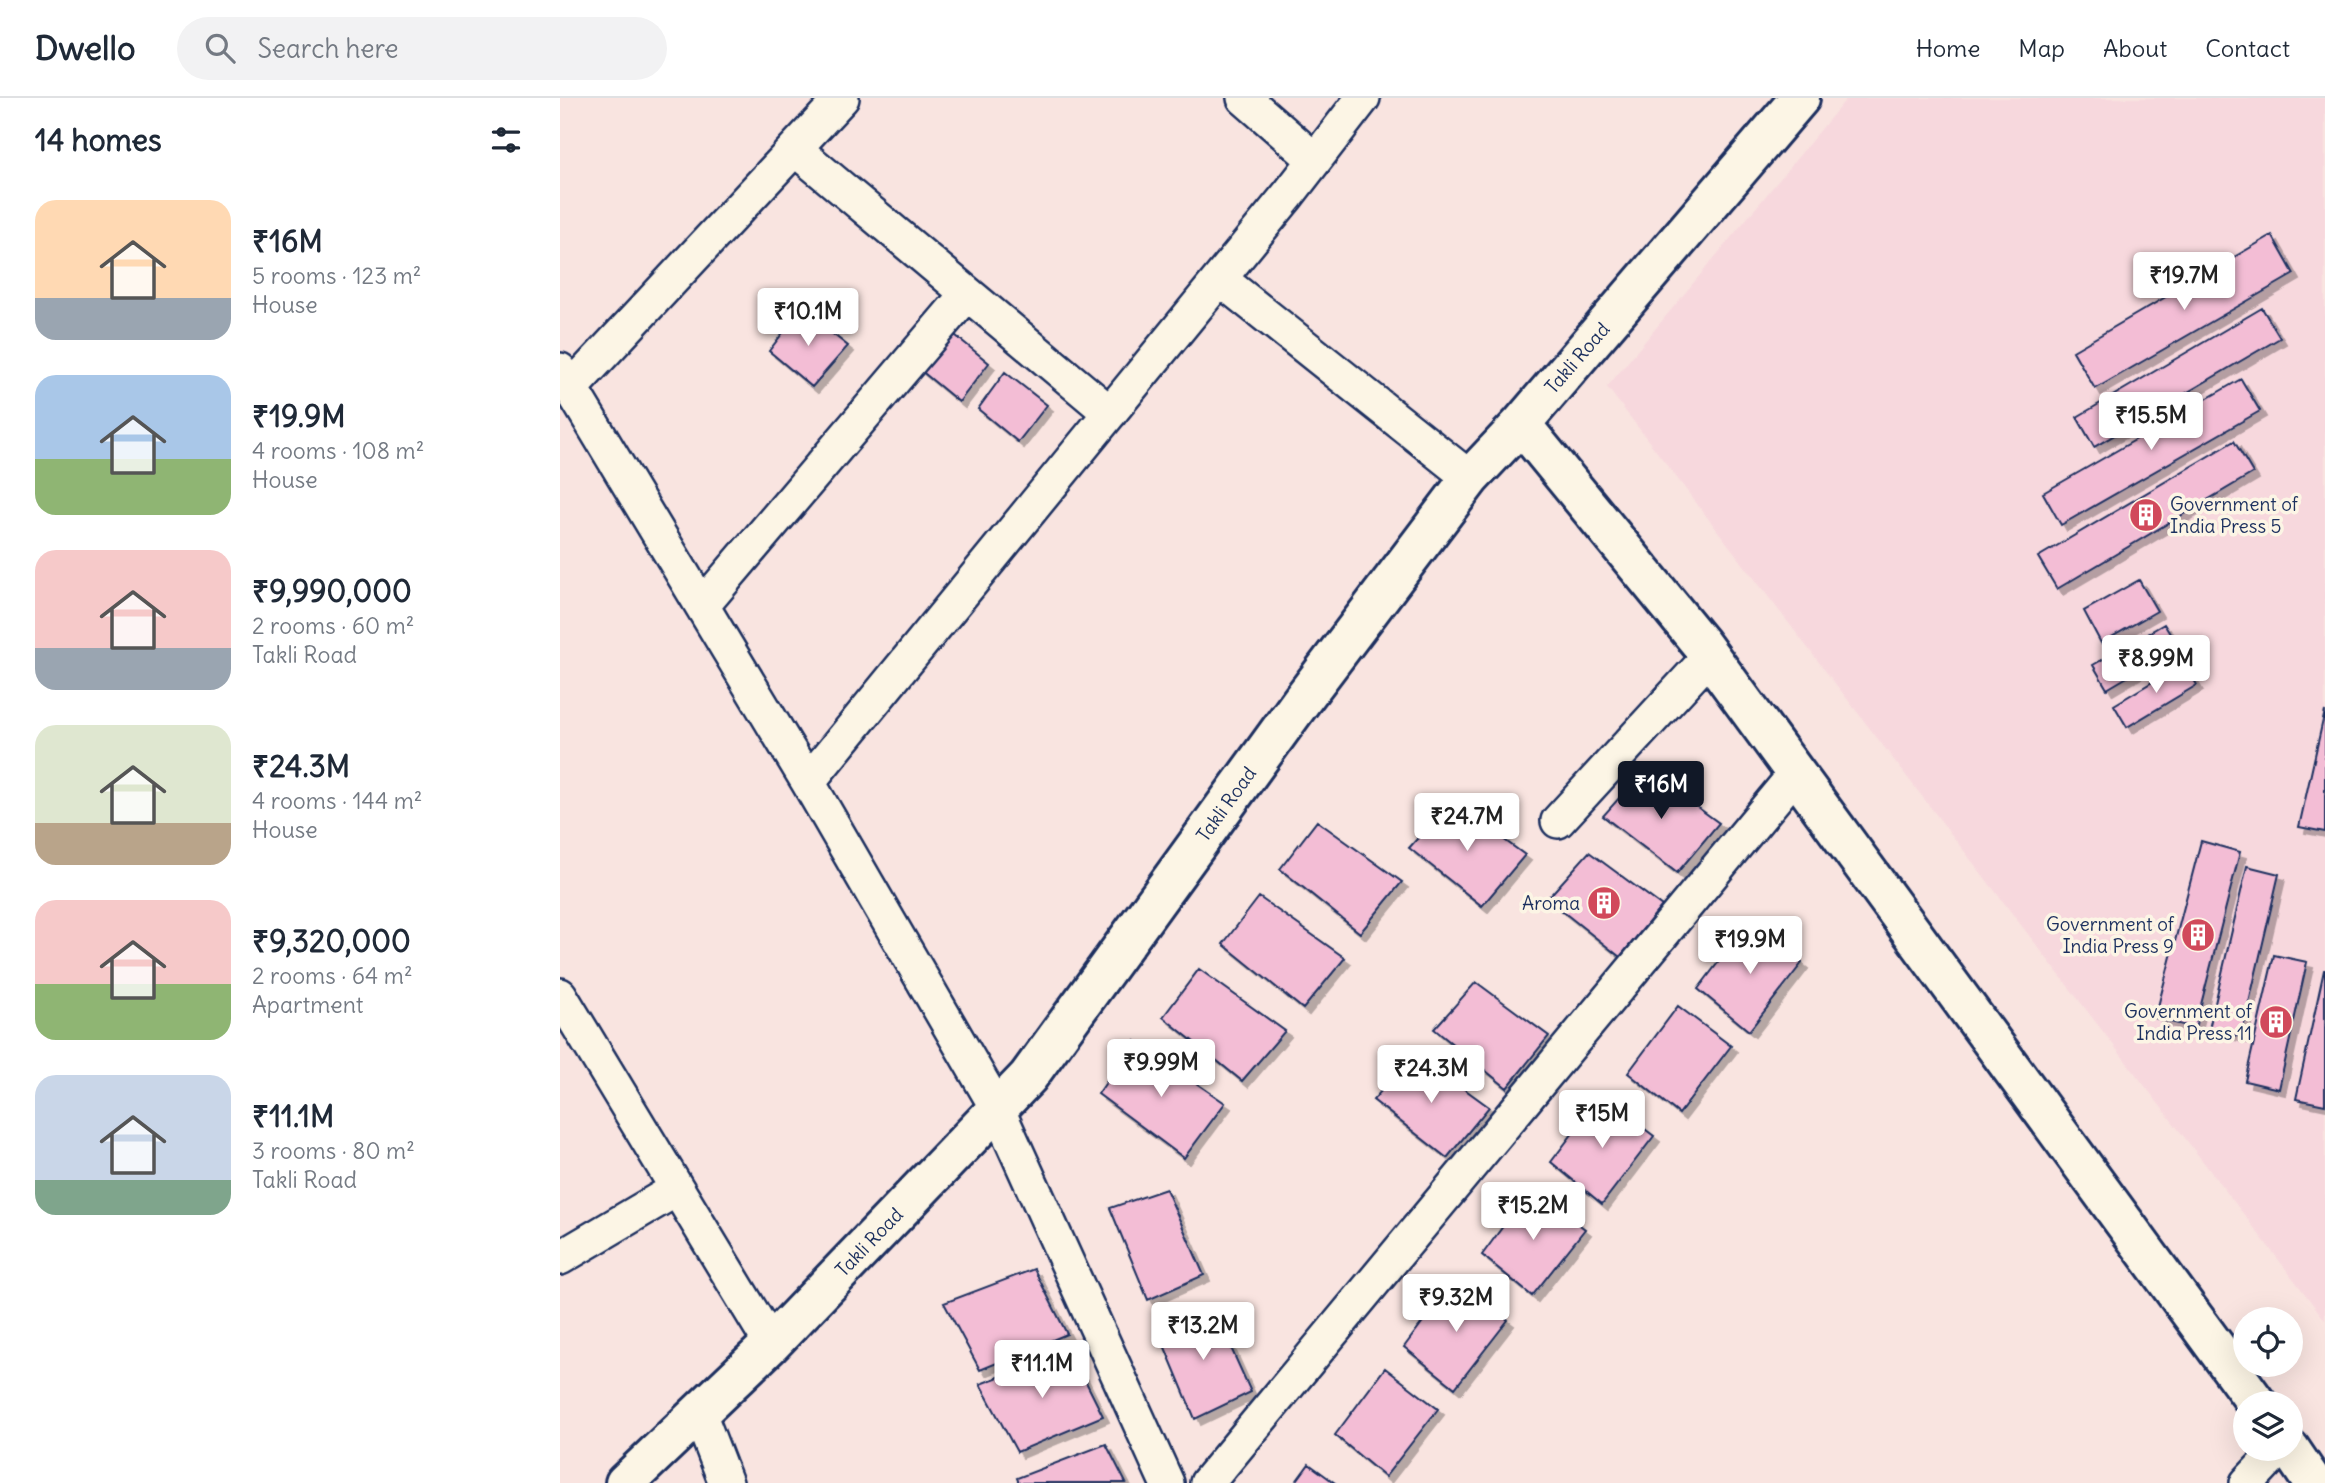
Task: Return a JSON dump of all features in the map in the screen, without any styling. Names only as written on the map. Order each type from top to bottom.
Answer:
[{"type":"main road","name":"Takli Road","points":[[625,1483],[771,1344],[1028,1077],[1302,700],[1470,478],[1521,424],[1800,98]]},
{"type":"main road","points":[[1521,424],[1710,656],[2248,1391]]},
{"type":"main road","points":[[2298,1461],[2313,1483]]},
{"type":"street","points":[[842,98],[795,149],[565,379],[808,782],[997,1108],[1167,1483]]},
{"type":"street","points":[[1244,98],[1315,160]]},
{"type":"street","points":[[808,782],[1220,279],[1363,98]]},
{"type":"street","points":[[795,149],[1110,413]]},
{"type":"street","points":[[1220,279],[1470,478]]},
{"type":"street","points":[[702,606],[967,294]]},
{"type":"street","points":[[1558,821],[1710,656]]},
{"type":"street","points":[[1207,1483],[1796,773]]},
{"type":"street","points":[[560,995],[771,1344]]},
{"type":"street","points":[[560,1258],[677,1189]]},
{"type":"street","points":[[699,1413],[726,1483]]},
{"type":"street","points":[[2247,1483],[2268,1461]]},
{"type":"shaded area","points":[[1847,98],[2325,98],[2325,1320],[1607,387]]},
{"type":"building","points":[[2272,235],[2294,274],[2095,389],[2073,351]]},
{"type":"building","points":[[2262,308],[2280,338],[2094,447],[2077,417]]},
{"type":"building","points":[[801,309],[848,346],[812,387],[769,351]]},
{"type":"building","points":[[950,331],[989,363],[959,402],[919,369]]},
{"type":"building","points":[[1005,372],[1047,405],[1018,442],[978,409]]},
{"type":"building","points":[[2241,379],[2260,411],[2061,525],[2043,493]]},
{"type":"building","name":"Government of India Press 5","points":[[2234,441],[2253,473],[2057,589],[2038,557]]},
{"type":"building","points":[[2139,580],[2157,611],[2101,643],[2084,611]]},
{"type":"building","points":[[2164,624],[2178,647],[2107,689],[2093,665]]},
{"type":"building","points":[[2184,663],[2197,685],[2127,727],[2114,705]]},
{"type":"building","points":[[2325,711],[2325,832],[2299,827]]},
{"type":"building","points":[[1645,769],[1719,823],[1677,873],[1603,816]]},
{"type":"building","points":[[1451,801],[1525,855],[1482,906],[1409,848]]},
{"type":"building","points":[[1317,821],[1402,882],[1360,933],[1280,869]]},
{"type":"building","name":"Government of India Press 9","points":[[2201,841],[2240,852],[2195,1028],[2155,1018]]},
{"type":"building","name":"Aroma","points":[[1589,852],[1662,906],[1620,957],[1547,899]]},
{"type":"building","points":[[2247,866],[2279,874],[2241,1037],[2209,1029]]},
{"type":"building","points":[[1259,897],[1345,958],[1303,1009],[1223,944]]},
{"type":"building","points":[[1749,922],[1802,963],[1749,1031],[1698,989]]},
{"type":"building","name":"Government of India Press 11","points":[[2274,955],[2307,962],[2279,1089],[2245,1081]]},
{"type":"building","points":[[1199,969],[1285,1031],[1242,1081],[1163,1017]]},
{"type":"building","points":[[2325,970],[2325,1105],[2296,1099]]},
{"type":"building","points":[[1476,982],[1549,1036],[1507,1088],[1434,1029]]},
{"type":"building","points":[[1678,1006],[1731,1046],[1679,1114],[1628,1073]]},
{"type":"building","points":[[1135,1041],[1225,1103],[1184,1158],[1098,1094]]},
{"type":"building","points":[[1415,1053],[1489,1107],[1447,1158],[1373,1100]]},
{"type":"building","points":[[1601,1096],[1654,1136],[1602,1204],[1551,1162]]},
{"type":"building","points":[[1531,1188],[1585,1229],[1532,1296],[1482,1255]]},
{"type":"building","points":[[1166,1189],[1204,1275],[1148,1300],[1110,1208]]},
{"type":"building","points":[[1034,1269],[1067,1334],[980,1370],[944,1303]]},
{"type":"building","points":[[1454,1280],[1508,1320],[1455,1388],[1404,1347]]},
{"type":"building","points":[[1213,1308],[1251,1392],[1195,1419],[1156,1326]]},
{"type":"building","points":[[1070,1350],[1103,1416],[1017,1452],[980,1384]]},
{"type":"building","points":[[1385,1368],[1438,1409],[1385,1477],[1335,1435]]},
{"type":"building","points":[[1106,1444],[1126,1483],[1019,1483],[1017,1478]]},
{"type":"building","points":[[1309,1464],[1335,1483],[1295,1483]]},
{"type":"place","name":"Government of India Press 5","points":[[2146,515]]},
{"type":"place","name":"Aroma","points":[[1604,903]]},
{"type":"place","name":"Government of India Press 9","points":[[2198,935]]},
{"type":"place","name":"Government of India Press 11","points":[[2276,1022]]}]
